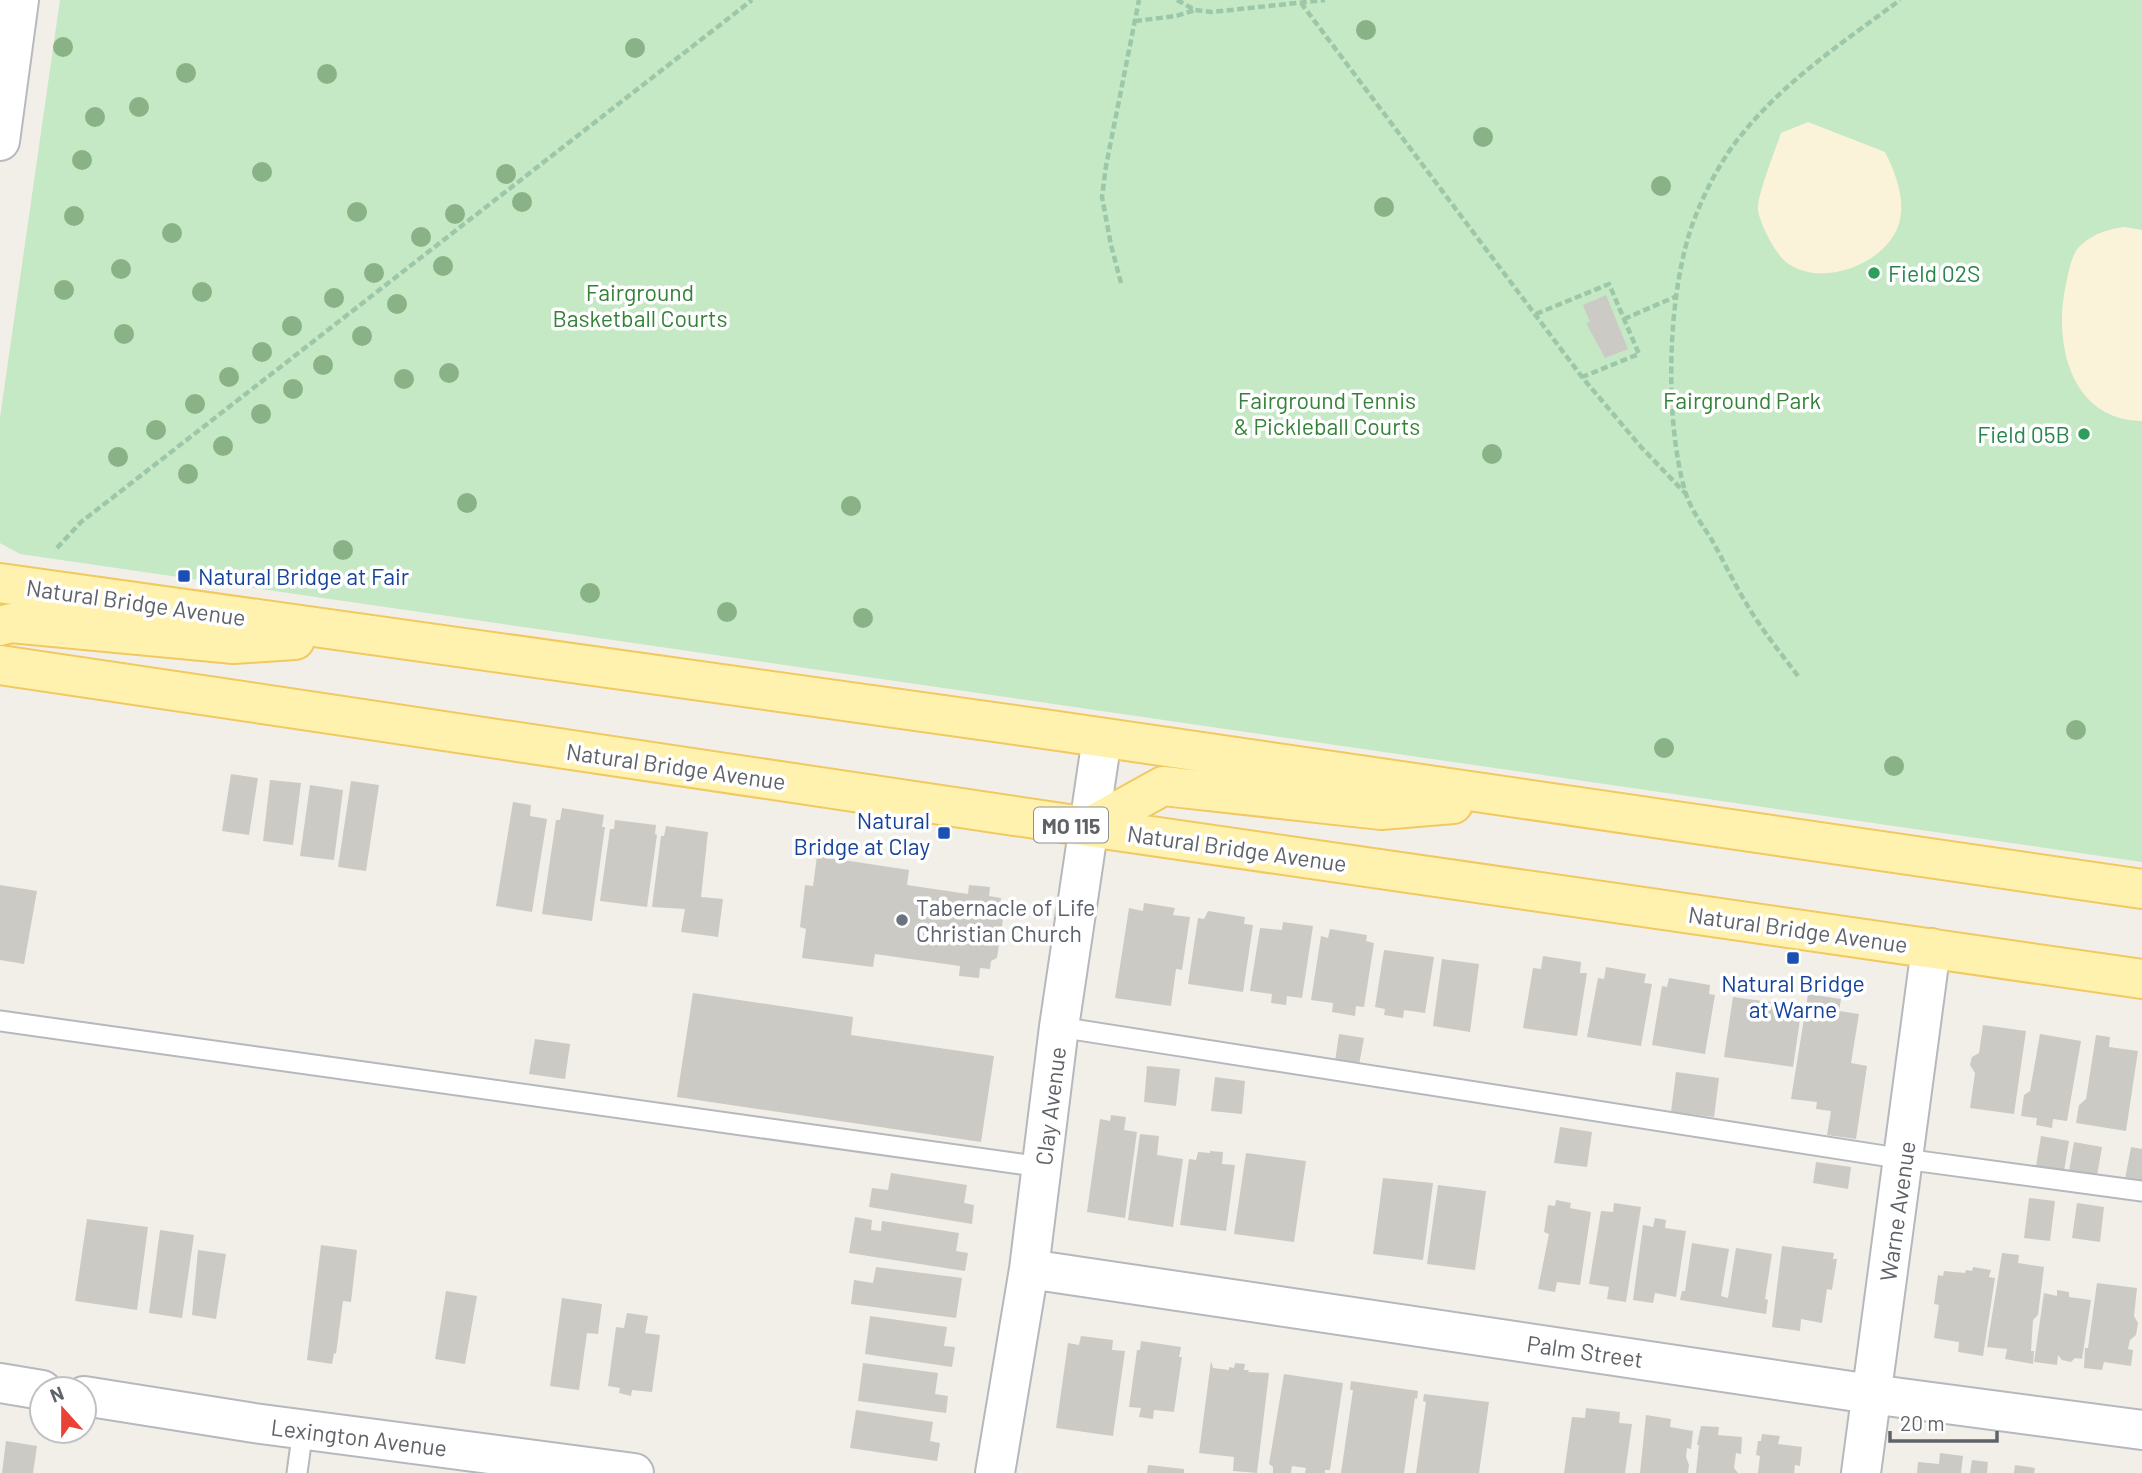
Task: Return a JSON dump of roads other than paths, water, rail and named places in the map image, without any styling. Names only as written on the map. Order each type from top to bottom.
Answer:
[{"type":"main road","name":"Natural Bridge Avenue","points":[[0,583],[1102,738],[2142,889]]},
{"type":"main road","points":[[0,626],[10,623],[234,644],[371,634]]},
{"type":"main road","name":"Natural Bridge Avenue","points":[[0,666],[2142,979]]},
{"type":"main road","points":[[1089,827],[1163,786],[1381,810],[1521,799]]},
{"type":"street","points":[[0,138],[19,0]]},
{"type":"street","name":"Clay Avenue","points":[[995,1473],[1029,1269],[1059,1027],[1102,738]]},
{"type":"street","name":"Warne Avenue","points":[[1861,1473],[1931,948]]},
{"type":"street","name":"Palm Street","points":[[1029,1269],[1871,1394],[2142,1430]]},
{"type":"street","points":[[0,1383],[28,1388]]},
{"type":"street","name":"Lexington Avenue","points":[[98,1398],[303,1429],[634,1473]]},
{"type":"lane","points":[[0,1021],[1042,1167]]},
{"type":"lane","points":[[1059,1027],[1904,1159],[2142,1191]]},
{"type":"lane","points":[[297,1473],[303,1429]]},
{"type":"place","name":"Field 02S","points":[[1874,273]]},
{"type":"place","name":"Field 05B","points":[[2084,434]]},
{"type":"place","name":"Natural Bridge at Fair","points":[[184,576]]},
{"type":"place","name":"Natural Bridge at Clay","points":[[944,833]]},
{"type":"place","name":"Tabernacle of Life Christian Church","points":[[902,920]]},
{"type":"place","name":"Natural Bridge at Warne","points":[[1793,958]]},
{"type":"park label","name":"Fairground Basketball Courts","points":[[640,305]]},
{"type":"park label","name":"Fairground Park","points":[[1742,400]]},
{"type":"park label","name":"Fairground Tennis & Pickleball Courts","points":[[1327,413]]}]
